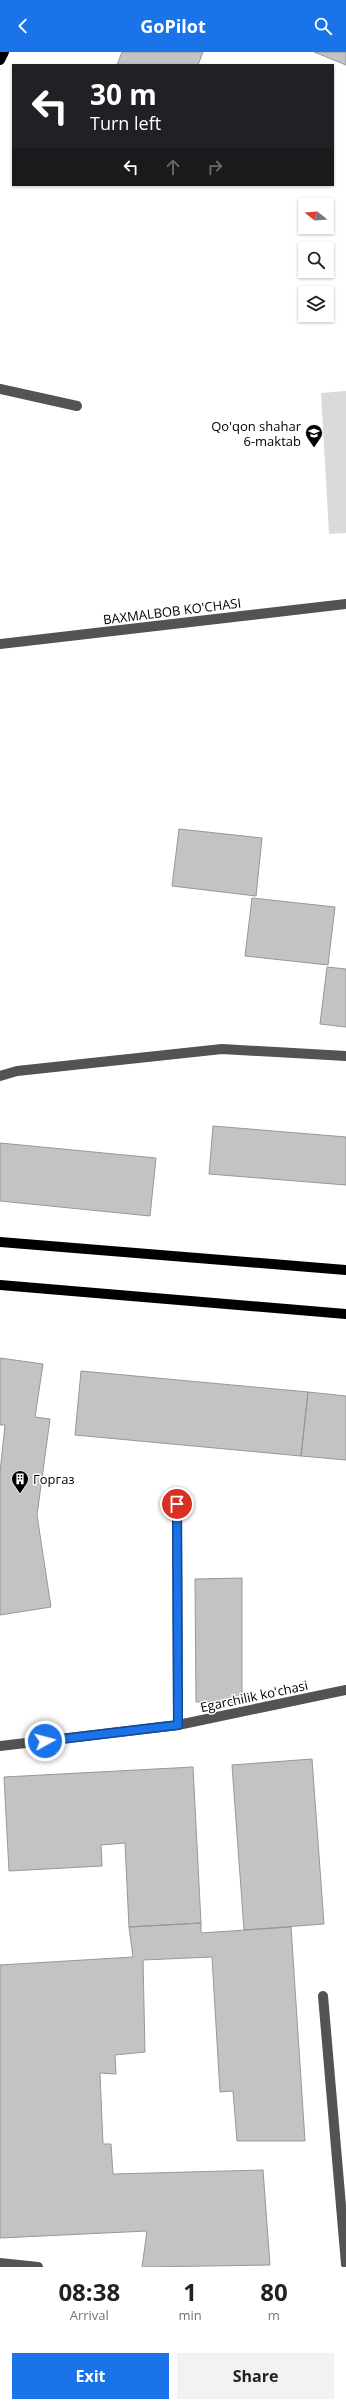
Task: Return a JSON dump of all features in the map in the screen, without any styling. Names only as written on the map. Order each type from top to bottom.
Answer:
[{"type":"main road","points":[[0,60],[4,52]]},
{"type":"main road","points":[[0,1242],[346,1270]]},
{"type":"main road","points":[[0,1285],[346,1314]]},
{"type":"street","points":[[0,389],[77,406]]},
{"type":"street","name":"BAXMALBOB KO'CHASI","points":[[0,644],[346,604]]},
{"type":"street","points":[[0,1076],[17,1071],[222,1049],[346,1056]]},
{"type":"street","points":[[177,1504],[178,1725]]},
{"type":"street","name":"Egarchilik koʻchasi","points":[[0,1746],[178,1725],[346,1690]]},
{"type":"street","points":[[323,1996],[346,2264]]},
{"type":"street","points":[[0,2263],[38,2267]]},
{"type":"shaded area","points":[[346,391],[346,533],[329,534],[321,393]]},
{"type":"building","points":[[122,52],[203,52],[198,64],[117,64]]},
{"type":"building","points":[[314,52],[346,52],[346,65]]},
{"type":"building","points":[[179,829],[262,838],[256,896],[172,886]]},
{"type":"building","points":[[252,898],[335,907],[328,965],[245,956]]},
{"type":"building","points":[[327,967],[346,969],[346,1027],[320,1024]]},
{"type":"building","points":[[213,1126],[346,1137],[346,1185],[209,1174]]},
{"type":"building","points":[[0,1143],[156,1158],[150,1216],[0,1201]]},
{"type":"building","name":"Горгаз","points":[[0,1358],[43,1364],[35,1417],[50,1419],[37,1515],[51,1607],[0,1615],[0,1472],[5,1425],[0,1425]]},
{"type":"building","points":[[81,1371],[308,1392],[301,1456],[75,1435]]},
{"type":"building","points":[[308,1392],[346,1396],[346,1460],[301,1456]]},
{"type":"building","points":[[242,1578],[242,1702],[196,1702],[195,1579]]},
{"type":"building","points":[[312,1759],[324,1924],[244,1930],[232,1765]]},
{"type":"building","points":[[193,1767],[201,1923],[129,1927],[125,1843],[101,1845],[102,1866],[9,1871],[4,1777]]},
{"type":"building","points":[[201,1923],[201,1933],[291,1927],[305,2141],[237,2141],[233,2091],[220,2092],[212,1957],[143,1960],[145,2052],[115,2055],[116,2074],[100,2073],[103,2144],[111,2144],[113,2174],[263,2170],[270,2265],[142,2267],[147,2231],[0,2238],[0,1965],[133,1957],[129,1927]]},
{"type":"place","name":"Qo'qon shahar 6-maktab","points":[[314,448]]},
{"type":"place","name":"Горгаз","points":[[20,1494]]},
{"type":"route","points":[[45,1741],[178,1725],[177,1504]]}]
